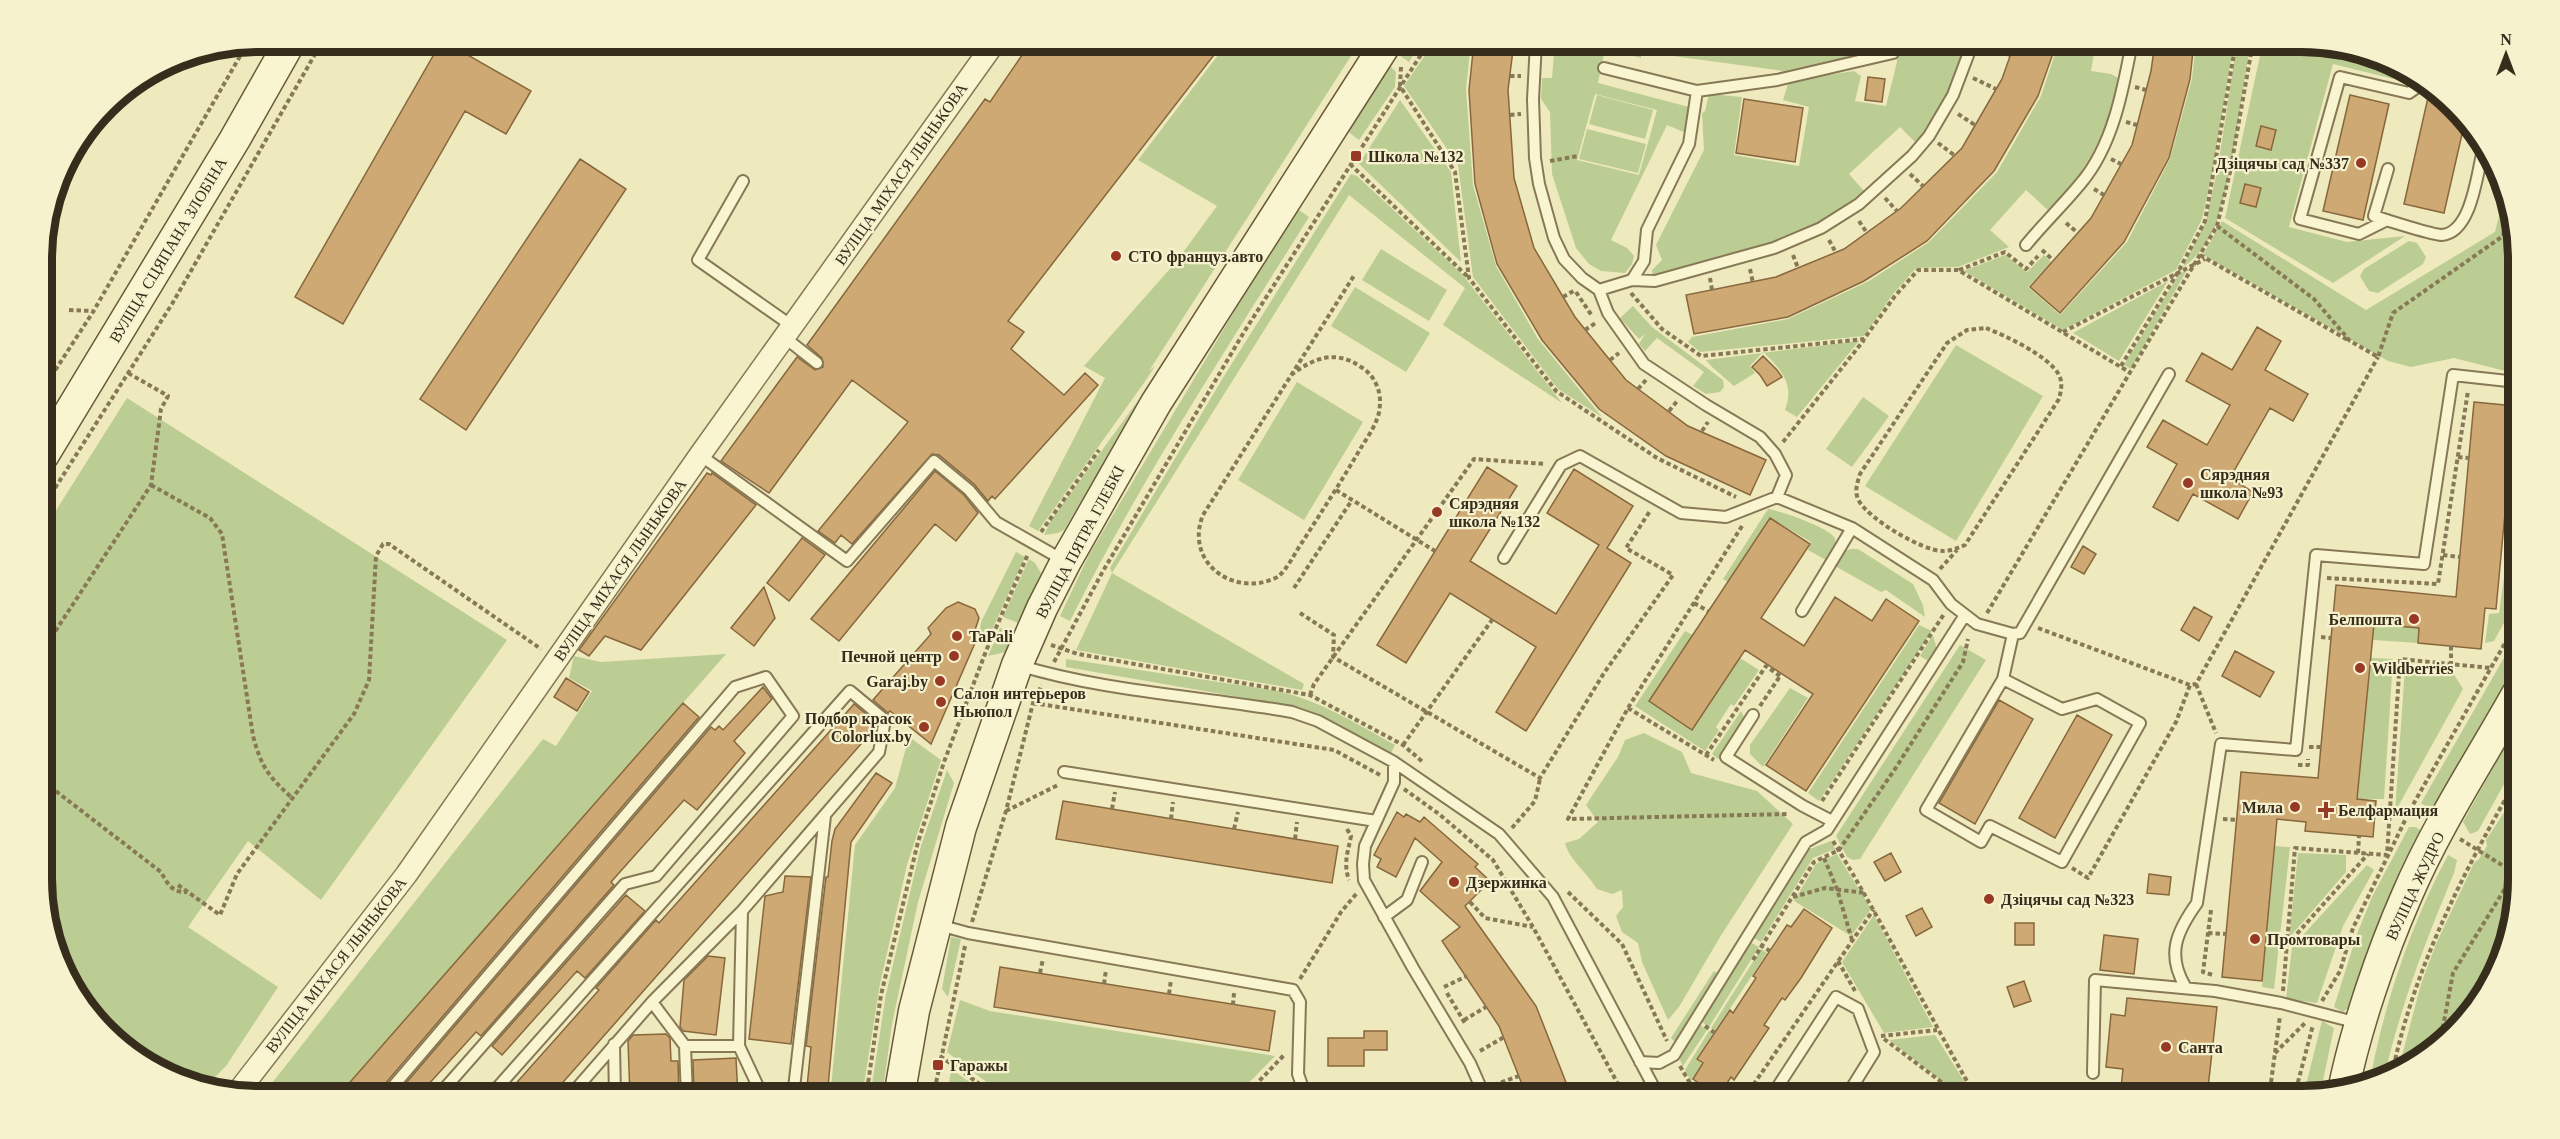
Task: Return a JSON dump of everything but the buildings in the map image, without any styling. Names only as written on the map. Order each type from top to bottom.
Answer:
[{"type":"main road","name":"ВУЛІЦА ПЯТРА ГЛЕБКІ","points":[[902,1086],[914,1011],[961,827],[1017,665],[1066,561],[1156,403],[1380,52]]},
{"type":"main road","name":"ВУЛІЦА СЦЯПАНА ЗЛОБІНА","points":[[53,440],[236,139],[284,53]]},
{"type":"main road","name":"ВУЛІЦА ЖУДРО","points":[[2345,1082],[2361,1024],[2407,894],[2441,828],[2508,710]]},
{"type":"street","name":"ВУЛІЦА МІХАСЯ ЛЫНЬКОВА","points":[[243,1085],[406,875],[700,455],[987,53]]},
{"type":"lane","points":[[1536,52],[1533,124],[1539,184],[1554,238],[1564,259],[1582,278],[1599,290],[1608,313],[1644,364],[1706,405],[1760,436],[1775,454],[1786,475],[1777,497]]},
{"type":"lane","points":[[1599,290],[1632,280],[1655,281],[1773,249],[1821,228],[1859,204],[1912,156],[1929,136],[1953,95],[1969,52]]},
{"type":"lane","points":[[2026,245],[2083,182],[2098,155],[2111,129],[2130,52]]},
{"type":"lane","points":[[1604,68],[1697,91],[1777,80],[1893,53]]},
{"type":"lane","points":[[2387,220],[2359,234],[2300,219],[2340,77],[2409,93],[2416,88]]},
{"type":"lane","points":[[1632,280],[1644,261],[1647,230],[1689,144],[1697,91]]},
{"type":"lane","points":[[2388,169],[2374,216],[2442,235],[2456,229],[2467,216],[2481,158]]},
{"type":"lane","points":[[743,181],[698,260],[788,332],[817,363]]},
{"type":"lane","points":[[1504,558],[1561,465],[1580,456],[1681,513],[1726,517],[1777,497],[1852,528],[1933,580],[1951,604],[1977,624],[2013,634],[2020,633],[2169,374]]},
{"type":"lane","points":[[2185,986],[2177,972],[2175,956],[2177,938],[2185,920],[2198,903],[2221,744],[2296,750],[2316,555],[2424,564],[2453,375],[2508,381]]},
{"type":"lane","points":[[700,455],[846,561],[934,461],[969,490],[996,522],[1066,561]]},
{"type":"lane","points":[[1802,611],[1852,528]]},
{"type":"lane","points":[[1640,1062],[1659,1063],[1674,1054],[1806,842],[1829,825],[1965,615]]},
{"type":"lane","points":[[2002,679],[2062,709],[2097,699],[2140,723],[2062,862],[1990,826],[1981,842],[1926,810],[2002,679],[2013,634]]},
{"type":"lane","points":[[1017,665],[1047,674],[1292,712],[1318,721],[1394,762],[1498,834],[1553,897],[1653,1086]]},
{"type":"lane","points":[[393,1086],[735,687],[766,676],[793,716],[656,876],[625,884],[447,1086]]},
{"type":"lane","points":[[499,1086],[850,692],[885,720],[879,752],[742,911],[652,1002],[578,1086]]},
{"type":"lane","points":[[1753,715],[1726,757],[1814,812],[1829,825]]},
{"type":"lane","points":[[1394,762],[1394,782],[1365,846],[1362,864],[1364,880],[1470,1063],[1480,1086]]},
{"type":"lane","points":[[1064,777],[1376,821]]},
{"type":"lane","points":[[794,1086],[825,815]]},
{"type":"lane","points":[[1384,917],[1407,900],[1422,862]]},
{"type":"lane","points":[[742,911],[739,1046],[758,1086]]},
{"type":"lane","points":[[935,923],[968,933],[1293,990],[1300,1002],[1298,1074],[1302,1086]]},
{"type":"lane","points":[[2093,1073],[2095,980],[2185,986],[2282,1003],[2361,1024]]},
{"type":"lane","points":[[1778,1086],[1836,997],[1858,1009],[1874,1052],[1853,1086]]},
{"type":"lane","points":[[652,1002],[685,1046],[687,1086]]},
{"type":"lane","points":[[614,1044],[615,1086]]},
{"type":"lane","points":[[685,1046],[739,1046]]},
{"type":"path","points":[[934,1086],[968,933],[1006,811],[1033,703],[1103,571],[1215,380],[1422,52]]},
{"type":"path","points":[[1982,57],[1984,52]]},
{"type":"path","points":[[2004,52],[2010,55]]},
{"type":"path","points":[[2121,366],[2178,272],[2205,221],[2234,52]]},
{"type":"path","points":[[1977,624],[1991,609],[2217,226],[2230,172],[2251,52]]},
{"type":"path","points":[[53,374],[93,312],[243,53]]},
{"type":"path","points":[[53,492],[172,304],[316,53]]},
{"type":"path","points":[[1968,87],[1977,68]]},
{"type":"path","points":[[1973,78],[1996,89]]},
{"type":"path","points":[[1400,86],[1455,172],[1469,278]]},
{"type":"path","points":[[1959,104],[1954,112],[1975,125]]},
{"type":"path","points":[[1935,141],[1954,155]]},
{"type":"path","points":[[1547,161],[1578,156]]},
{"type":"path","points":[[1350,164],[1469,278],[1556,391],[1657,458],[1755,506],[1628,708],[1568,819],[1790,814]]},
{"type":"path","points":[[1907,171],[1923,186]]},
{"type":"path","points":[[2092,188],[2104,195]]},
{"type":"path","points":[[1882,194],[1897,211]]},
{"type":"path","points":[[1855,216],[1867,233]]},
{"type":"path","points":[[2066,223],[2078,233]]},
{"type":"path","points":[[2217,226],[2314,299],[2350,341]]},
{"type":"path","points":[[1991,609],[2023,626],[2033,627],[2190,686],[2196,684],[2378,357],[2393,313],[2503,236],[2505,227]]},
{"type":"path","points":[[1825,233],[1836,253]]},
{"type":"path","points":[[1790,250],[1798,268]]},
{"type":"path","points":[[2042,250],[2054,261]]},
{"type":"path","points":[[2200,255],[2378,357]]},
{"type":"path","points":[[2063,333],[2205,259]]},
{"type":"path","points":[[1748,263],[1753,283]]},
{"type":"path","points":[[1775,454],[1895,296],[1918,270],[1958,270],[2131,373]]},
{"type":"path","points":[[1709,275],[1719,272]]},
{"type":"path","points":[[1291,375],[1308,363],[1324,356],[1336,356],[1350,360],[1363,368],[1373,378],[1378,388],[1380,401],[1377,420],[1336,490],[1280,576],[1263,583],[1244,585],[1226,579],[1213,571],[1204,559],[1198,544],[1198,526],[1203,515],[1291,375],[1355,274]]},
{"type":"path","points":[[1608,313],[1630,293],[1642,290]]},
{"type":"path","points":[[1563,297],[1575,291]]},
{"type":"path","points":[[1630,293],[1662,329],[1701,356],[1864,339]]},
{"type":"path","points":[[69,310],[93,312]]},
{"type":"path","points":[[1933,580],[1957,549],[1965,545],[2059,399],[2061,388],[2059,375],[2048,363],[2006,337],[1986,328],[1967,330],[1947,343],[1860,474],[1856,490],[1859,501],[1868,513],[1904,536],[1931,549],[1943,551],[1957,549]]},
{"type":"path","points":[[1610,360],[1622,351]]},
{"type":"path","points":[[52,636],[135,513],[151,485],[160,409],[168,396],[128,373]]},
{"type":"path","points":[[2326,590],[2327,578],[2438,584],[2468,391],[2478,392]]},
{"type":"path","points":[[2458,457],[2469,458]]},
{"type":"path","points":[[1311,695],[1314,684],[1474,459],[1561,465]]},
{"type":"path","points":[[151,485],[210,518],[222,534],[253,736],[260,760],[274,781],[291,797]]},
{"type":"path","points":[[1336,490],[1435,551]]},
{"type":"path","points":[[1294,588],[1352,500]]},
{"type":"path","points":[[1519,822],[1535,801],[1540,778],[1604,673],[1673,575],[1626,548],[1658,500]]},
{"type":"path","points":[[178,885],[220,915],[237,874],[291,797],[354,714],[369,680],[376,556],[383,544],[389,544],[557,661]]},
{"type":"path","points":[[2443,555],[2460,556]]},
{"type":"path","points":[[1694,603],[1708,611]]},
{"type":"path","points":[[1814,812],[1951,604]]},
{"type":"path","points":[[1300,613],[1334,635],[1333,657]]},
{"type":"path","points":[[1412,734],[1492,620]]},
{"type":"path","points":[[2319,648],[2322,626]]},
{"type":"path","points":[[1749,965],[1814,862],[1839,850],[1963,662],[1968,636]]},
{"type":"path","points":[[2320,637],[2331,638]]},
{"type":"path","points":[[2312,1000],[2322,1002],[2340,971],[2353,928],[2387,855],[2508,638]]},
{"type":"path","points":[[2451,646],[2451,664]]},
{"type":"path","points":[[1333,657],[1540,778]]},
{"type":"path","points":[[2387,855],[2400,659],[2491,668]]},
{"type":"path","points":[[1771,690],[1780,676]]},
{"type":"path","points":[[2196,684],[2221,744]]},
{"type":"path","points":[[2062,862],[2088,878],[2176,722],[2190,686]]},
{"type":"path","points":[[1033,703],[1334,750],[1394,782],[1439,814],[1493,860],[1533,927],[1619,1086]]},
{"type":"path","points":[[2297,765],[2308,765],[2310,736]]},
{"type":"path","points":[[2309,747],[2320,747]]},
{"type":"path","points":[[1006,811],[1064,777]]},
{"type":"path","points":[[1105,788],[1127,791]]},
{"type":"path","points":[[52,789],[161,872],[168,885],[179,893],[188,892]]},
{"type":"path","points":[[1112,809],[1115,789]]},
{"type":"path","points":[[2395,1064],[2408,1011],[2429,948],[2477,849],[2508,795]]},
{"type":"path","points":[[1171,819],[1174,798]]},
{"type":"path","points":[[1234,829],[1239,808]]},
{"type":"path","points":[[2221,831],[2224,808]]},
{"type":"path","points":[[1295,839],[1298,816]]},
{"type":"path","points":[[2223,819],[2237,820]]},
{"type":"path","points":[[1293,990],[1341,912],[1358,893],[1345,870],[1345,858],[1351,836],[1345,826],[1339,824]]},
{"type":"path","points":[[1829,825],[1839,850],[1874,909],[1937,1030],[1970,1086]]},
{"type":"path","points":[[2358,853],[2359,836]]},
{"type":"path","points":[[2292,995],[2282,992],[2295,848],[2387,855]]},
{"type":"path","points":[[2477,849],[2508,869]]},
{"type":"path","points":[[2287,945],[2369,854]]},
{"type":"path","points":[[1824,858],[1837,889],[1852,940]]},
{"type":"path","points":[[2442,1030],[2453,973],[2507,887]]},
{"type":"path","points":[[1564,888],[1622,944],[1674,1054],[1692,1086]]},
{"type":"path","points":[[1792,897],[1825,888],[1865,894]]},
{"type":"path","points":[[2213,899],[2203,972],[2214,975]]},
{"type":"path","points":[[1470,902],[1485,918],[1533,927]]},
{"type":"path","points":[[1752,1086],[1874,909]]},
{"type":"path","points":[[2208,933],[2226,934]]},
{"type":"path","points":[[965,945],[976,947]]},
{"type":"path","points":[[1761,946],[1770,951]]},
{"type":"path","points":[[1032,956],[1054,960]]},
{"type":"path","points":[[1040,973],[1043,958]]},
{"type":"path","points":[[1838,960],[1860,998]]},
{"type":"path","points":[[1096,966],[1117,970]]},
{"type":"path","points":[[1104,984],[1107,968]]},
{"type":"path","points":[[1444,987],[1467,976]]},
{"type":"path","points":[[1161,977],[1182,980]]},
{"type":"path","points":[[1169,994],[1172,978]]},
{"type":"path","points":[[1233,1005],[1234,988]]},
{"type":"path","points":[[2270,1086],[2282,1003]]},
{"type":"path","points":[[1464,1020],[1486,1006]]},
{"type":"path","points":[[2275,1053],[2316,1012]]},
{"type":"path","points":[[2297,1086],[2316,1012]]},
{"type":"path","points":[[1704,1037],[1714,1020]]},
{"type":"path","points":[[1876,1027],[1885,1047]]},
{"type":"path","points":[[1709,1029],[1715,1033]]},
{"type":"path","points":[[1881,1036],[1937,1030]]},
{"type":"path","points":[[1881,1036],[1947,1086]]},
{"type":"path","points":[[1480,1051],[1504,1037]]},
{"type":"path","points":[[1255,1086],[1292,1047]]},
{"type":"path","points":[[940,1056],[982,1086]]},
{"type":"path","points":[[1683,1070],[1688,1062]]},
{"type":"path","points":[[1494,1085],[1519,1076]]},
{"type":"path","points":[[935,1079],[938,1086]]},
{"type":"green space","points":[[1353,52],[1149,371],[1155,366],[1146,380],[1038,531],[1029,526],[1105,378],[1084,366],[1176,262],[1217,206],[1138,160],[1220,53]]},
{"type":"green space","points":[[1396,52],[1415,52],[1409,62]]},
{"type":"green space","points":[[1427,52],[1470,52],[1466,89],[1473,185],[1496,266],[1538,339],[1602,417],[1558,389],[1473,277],[1458,165],[1404,86]]},
{"type":"green space","points":[[1554,52],[1604,52],[1598,83],[1689,107],[1686,133],[1667,125],[1611,240],[1627,248],[1634,256],[1632,264],[1625,273],[1601,271],[1589,264],[1576,248],[1552,174],[1550,112],[1541,99],[1542,78],[1552,78]],"holes":[[[1595,94],[1657,110],[1639,175],[1577,160]]]},
{"type":"green space","points":[[1618,52],[1637,52],[1641,54],[1641,58]]},
{"type":"green space","points":[[1651,52],[1869,52],[1783,71]]},
{"type":"green space","points":[[1897,52],[1965,52],[1947,97],[1933,121],[1916,143],[1900,127],[1849,174],[1864,191],[1856,199],[1794,238],[1653,277],[1652,270],[1662,260],[1656,245],[1704,150],[1702,113],[1705,111],[1709,94],[1742,97],[1734,155],[1799,166],[1809,107],[1783,100],[1789,81],[1854,71],[1861,76],[1855,101],[1886,106],[1897,62]]},
{"type":"green space","points":[[2056,52],[2094,52],[2091,71],[2111,74],[2120,79],[2108,118],[2094,150],[2063,195],[2049,211],[2026,190],[1990,230],[2009,247],[1958,267],[1916,268],[1893,294],[1864,336],[1700,352],[1688,342],[1692,337],[1788,319],[1869,281],[1929,242],[1997,172],[2041,96]]},
{"type":"green space","points":[[2195,52],[2232,52],[2202,219],[2176,270],[2063,330],[1964,271],[2005,255],[2027,272],[2044,255],[2051,262],[2028,287],[2060,315],[2127,242],[2170,159],[2192,79]]},
{"type":"green space","points":[[2236,52],[2249,52],[2228,181],[2216,224],[2211,236],[2198,254],[2183,267],[2206,221],[2218,166]]},
{"type":"green space","points":[[2261,52],[2301,52],[2341,56],[2380,68],[2407,82],[2333,64],[2289,227],[2347,242],[2405,236],[2333,283],[2225,218]]},
{"type":"green space","points":[[1389,65],[1396,72],[1395,87],[1359,140],[1346,130]]},
{"type":"green space","points":[[1597,95],[1653,110],[1645,139],[1589,124]]},
{"type":"green space","points":[[1400,100],[1451,172],[1461,262],[1359,164]]},
{"type":"green space","points":[[1587,129],[1646,144],[1638,173],[1579,159]]},
{"type":"green space","points":[[1351,174],[1357,176],[1462,274],[1562,403],[1443,325],[1465,288],[1349,195],[1112,573],[1110,568],[1224,376]]},
{"type":"green space","points":[[1296,208],[1309,217],[1154,467],[1070,621],[1060,616],[1089,555]]},
{"type":"green space","points":[[2501,209],[2506,232],[2508,259],[2508,372],[2454,358],[2411,367],[2388,361],[2203,255],[2222,221],[2366,310],[2495,232]]},
{"type":"green space","points":[[2409,241],[2417,243],[2426,257],[2423,264],[2378,293],[2369,291],[2360,276],[2364,269]]},
{"type":"green space","points":[[1381,249],[1447,290],[1429,321],[1362,280]]},
{"type":"green space","points":[[2187,270],[2131,369],[2124,365],[2179,274]]},
{"type":"green space","points":[[2168,281],[2119,361],[2073,333]]},
{"type":"green space","points":[[1355,287],[1430,333],[1406,372],[1331,326]]},
{"type":"green space","points":[[1633,306],[1652,327],[1723,380],[1724,387],[1720,392],[1706,394],[1693,386],[1704,372],[1657,338],[1645,351],[1639,344],[1645,334],[1639,339],[1620,318]]},
{"type":"green space","points":[[1859,341],[1797,417],[1785,410],[1788,401],[1787,385],[1781,371],[1764,353]]},
{"type":"green space","points":[[1956,345],[2043,396],[1956,541],[1865,486]]},
{"type":"green space","points":[[1762,353],[1750,366],[1755,373],[1734,386],[1706,360]]},
{"type":"green space","points":[[1153,380],[1064,530],[1044,535],[1050,522]]},
{"type":"green space","points":[[1297,382],[1363,422],[1304,520],[1238,480]]},
{"type":"green space","points":[[1863,397],[1889,416],[1852,467],[1826,449]]},
{"type":"green space","points":[[127,398],[507,640],[321,900],[248,841],[188,927],[278,987],[226,1066],[211,1081],[180,1071],[156,1059],[133,1044],[113,1026],[95,1006],[80,983],[68,959],[60,933],[54,907],[52,880],[53,516]]},
{"type":"green space","points":[[1768,509],[1793,516],[1825,530],[1835,539],[1833,550],[1826,560],[1808,550],[1811,542],[1770,518],[1728,582],[1723,579]]},
{"type":"green space","points":[[2508,523],[2508,564],[2504,564]]},
{"type":"green space","points":[[1858,549],[1913,584],[1923,605],[1925,617],[1886,590],[1881,592],[1835,566],[1845,551]]},
{"type":"green space","points":[[1016,552],[1025,557],[987,641],[979,637],[981,622]]},
{"type":"green space","points":[[1029,559],[1035,563],[1041,573],[1019,623],[1003,617]]},
{"type":"green space","points":[[1112,573],[1304,684],[1302,690],[1076,650]]},
{"type":"green space","points":[[2504,578],[2508,578],[2508,615],[2494,641],[2485,643],[2489,614],[2499,613]]},
{"type":"green space","points":[[2374,624],[2419,628],[2418,643],[2373,640]]},
{"type":"green space","points":[[1919,625],[1932,631],[1819,801],[1808,793]]},
{"type":"green space","points":[[1000,628],[1014,633],[1006,652],[988,656]]},
{"type":"green space","points":[[1685,631],[1693,635],[1649,701],[1692,730],[1740,658],[1759,670],[1734,706],[1731,704],[1716,727],[1719,730],[1705,751],[1635,706]]},
{"type":"green space","points":[[1933,635],[1937,650],[1931,663],[1920,656]]},
{"type":"green space","points":[[1960,645],[1986,660],[1860,859],[1853,860],[1847,857],[1836,836]]},
{"type":"green space","points":[[2508,651],[2508,681],[2440,801],[2430,810],[2421,803]]},
{"type":"green space","points":[[726,654],[347,1086],[270,1086],[543,739],[556,746],[592,691],[569,678],[574,656],[601,662]]},
{"type":"green space","points":[[2371,658],[2393,659],[2384,799],[2357,799]]},
{"type":"green space","points":[[1066,659],[1278,691],[1324,707],[1395,745],[1391,753],[1325,717],[1302,708],[1066,667]]},
{"type":"green space","points":[[2405,668],[2453,673],[2463,689],[2395,812]]},
{"type":"green space","points":[[1790,688],[1808,698],[1763,767],[1750,754],[1750,745]]},
{"type":"green space","points":[[1741,711],[1745,719],[1743,726],[1718,759],[1712,754]]},
{"type":"green space","points":[[1644,733],[1682,752],[1691,773],[1757,791],[1793,824],[1720,937],[1679,1007],[1668,1020],[1642,962],[1638,943],[1622,932],[1616,916],[1623,907],[1622,890],[1612,894],[1597,889],[1571,855],[1565,843],[1579,839],[1598,822],[1586,805],[1618,757],[1625,740]]},
{"type":"green space","points":[[909,737],[941,760],[907,865],[880,984],[864,1086],[831,1086],[855,845],[895,788]]},
{"type":"green space","points":[[2508,741],[2508,777],[2478,831],[2470,834],[2463,822]]},
{"type":"green space","points":[[947,770],[954,783],[918,902],[892,1024],[884,1086],[872,1086],[886,994],[921,846]]},
{"type":"green space","points":[[2508,806],[2506,907],[2492,959],[2465,1006],[2447,1026],[2427,1044],[2401,1060],[2421,984],[2436,944],[2474,863],[2487,846],[2486,840]]},
{"type":"green space","points":[[2409,827],[2416,827],[2422,832],[2352,1005],[2343,1012],[2334,1007],[2357,934],[2372,897]]},
{"type":"green space","points":[[1831,841],[1835,849],[1813,858],[1761,942],[1754,938],[1810,849]]},
{"type":"green space","points":[[2274,846],[2290,847],[2274,989],[2262,987]]},
{"type":"green space","points":[[2298,853],[2346,855],[2346,872],[2289,938]]},
{"type":"green space","points":[[1837,854],[1871,909],[1851,936],[1794,901],[1816,864]]},
{"type":"green space","points":[[2448,855],[2457,860],[2414,974],[2387,1067],[2371,1074],[2390,997],[2410,938]]},
{"type":"green space","points":[[2367,865],[2374,870],[2343,926],[2317,1003],[2286,999],[2292,947]]},
{"type":"green space","points":[[1874,915],[1933,1027],[1884,1033],[1842,962]]},
{"type":"green space","points":[[951,937],[961,939],[948,997],[942,989]]},
{"type":"green space","points":[[1750,942],[1759,947],[1709,1027],[1702,1022]]},
{"type":"green space","points":[[1761,949],[1767,953],[1715,1031],[1711,1028]]},
{"type":"green space","points":[[1714,971],[1720,975],[1678,1041],[1674,1041],[1671,1038]]},
{"type":"green space","points":[[960,1000],[990,1011],[1275,1056],[1246,1086],[992,1086],[947,1052]]},
{"type":"green space","points":[[2322,1021],[2334,1028],[2322,1085],[2306,1086]]},
{"type":"green space","points":[[1699,1024],[1707,1030],[1683,1066],[1679,1058]]},
{"type":"green space","points":[[1709,1031],[1713,1034],[1696,1059],[1702,1064],[1691,1081],[1685,1070]]},
{"type":"green space","points":[[1935,1035],[1967,1086],[1948,1086],[1889,1040]]},
{"type":"green space","points":[[951,1069],[975,1086],[949,1086]]},
{"type":"place","name":"Школа №132","points":[[1356,156]]},
{"type":"place","name":"Дзіцячы сад №337","points":[[2361,163]]},
{"type":"place","name":"СТО француз.авто","points":[[1116,256]]},
{"type":"place","name":"Сярэдняя школа №93","points":[[2188,483]]},
{"type":"place","name":"Сярэдняя школа №132","points":[[1437,512]]},
{"type":"place","name":"Белпошта","points":[[2414,619]]},
{"type":"place","name":"TaPali","points":[[957,636]]},
{"type":"place","name":"Печной центр","points":[[954,656]]},
{"type":"place","name":"Wildberries","points":[[2360,668]]},
{"type":"place","name":"Garaj.by","points":[[940,681]]},
{"type":"place","name":"Салон интерьеров Ньюпол","points":[[941,702]]},
{"type":"place","name":"Подбор красок Colorlux.by","points":[[924,727]]},
{"type":"place","name":"Мила","points":[[2295,807]]},
{"type":"place","name":"Белфармация","points":[[2326,810]]},
{"type":"place","name":"Дзержинка","points":[[1454,882]]},
{"type":"place","name":"Дзіцячы сад №323","points":[[1989,899]]},
{"type":"place","name":"Промтовары","points":[[2255,939]]},
{"type":"place","name":"Санта","points":[[2166,1047]]},
{"type":"place","name":"Гаражы","points":[[938,1065]]}]
